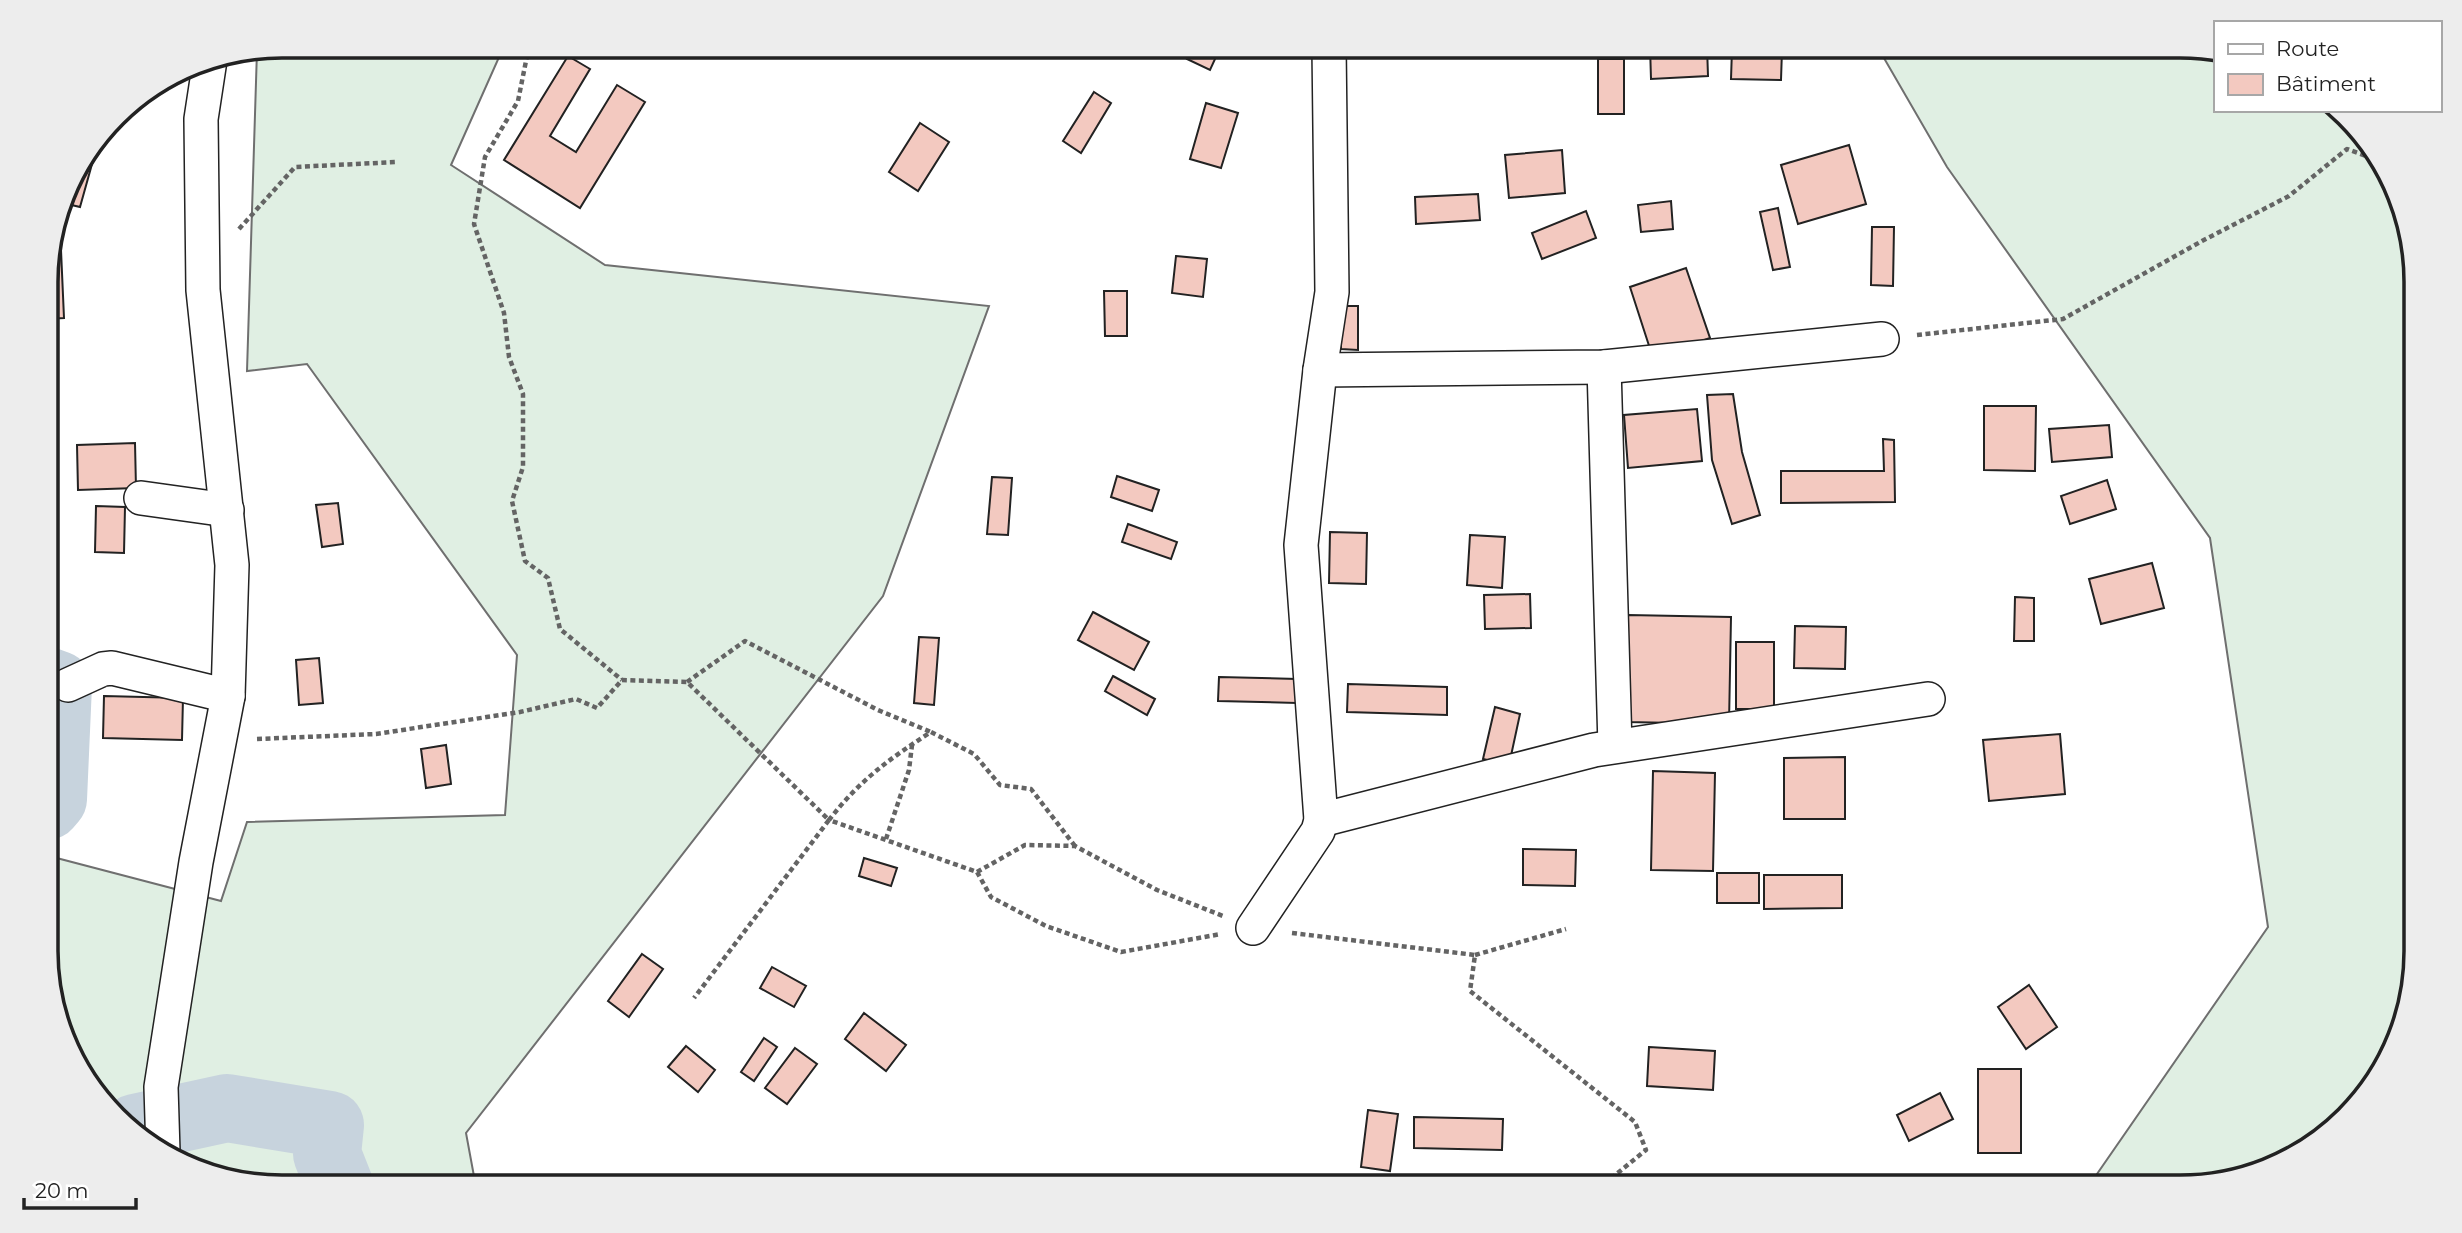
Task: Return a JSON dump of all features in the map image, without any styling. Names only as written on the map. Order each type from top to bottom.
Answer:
[{"type":"street","points":[[1253,928],[1318,831],[1321,820],[1301,545],[1320,370],[1332,292],[1329,58]]},
{"type":"street","points":[[163,1141],[161,1087],[196,862],[229,696],[232,565],[203,290],[201,119],[208,70]]},
{"type":"street","points":[[1320,370],[1604,367],[1882,339]]},
{"type":"street","points":[[1604,367],[1615,746]]},
{"type":"street","points":[[141,498],[227,510]]},
{"type":"street","points":[[68,685],[111,668],[229,696]]},
{"type":"street","points":[[1321,820],[1615,746],[1927,699]]},
{"type":"path","points":[[527,58],[518,101],[485,157],[474,224],[504,313],[509,357],[523,394],[523,467],[512,501],[525,561],[548,578],[560,629],[622,680],[687,682],[745,641],[878,710],[974,754],[1000,785],[1031,789],[1075,846],[1157,890],[1253,928],[1475,955],[1566,929]]},
{"type":"path","points":[[1882,339],[2063,319],[2202,241],[2289,197],[2347,149],[2365,155]]},
{"type":"path","points":[[235,235],[295,167],[396,162]]},
{"type":"path","points":[[221,735],[268,740],[376,734],[520,712],[576,699],[597,708],[622,680]]},
{"type":"path","points":[[687,682],[829,820],[977,872],[991,897],[1046,926],[1121,952],[1253,928]]},
{"type":"path","points":[[694,998],[850,793],[885,762],[931,732]]},
{"type":"path","points":[[886,839],[909,770],[912,744]]},
{"type":"path","points":[[977,872],[1025,845],[1075,846]]},
{"type":"path","points":[[1475,955],[1470,991],[1635,1122],[1646,1150],[1615,1175]]},
{"type":"green space","points":[[499,58],[451,165],[605,265],[989,306],[883,596],[466,1133],[474,1175],[281,1175],[238,1171],[209,1163],[157,1138],[113,1099],[95,1076],[70,1024],[60,981],[58,858],[221,901],[247,822],[505,815],[517,655],[307,364],[247,371],[257,60]]},
{"type":"green space","points":[[1884,58],[2210,60],[2214,61],[2214,112],[2328,113],[2358,145],[2374,170],[2397,223],[2404,281],[2402,981],[2397,1010],[2381,1051],[2367,1076],[2349,1099],[2305,1138],[2253,1163],[2195,1175],[2096,1175],[2268,927],[2210,538],[1947,167]]},
{"type":"green space","points":[[58,739],[80,764],[58,829]]},
{"type":"building","points":[[567,58],[590,69],[550,136],[576,152],[617,85],[645,102],[580,208],[504,160]]},
{"type":"building","points":[[1188,58],[1216,58],[1210,70]]},
{"type":"building","points":[[1650,58],[1707,58],[1708,76],[1651,79]]},
{"type":"building","points":[[1732,58],[1782,58],[1781,80],[1731,79]]},
{"type":"building","points":[[1598,59],[1624,59],[1624,114],[1598,114]]},
{"type":"building","points":[[1094,92],[1111,103],[1081,153],[1063,141]]},
{"type":"building","points":[[1206,103],[1238,113],[1221,168],[1190,159]]},
{"type":"building","points":[[920,123],[949,142],[918,191],[889,172]]},
{"type":"building","points":[[1849,145],[1866,204],[1798,224],[1781,165]]},
{"type":"building","points":[[1562,150],[1565,193],[1509,198],[1505,155]]},
{"type":"building","points":[[93,161],[80,207],[72,205]]},
{"type":"building","points":[[1478,194],[1480,220],[1416,224],[1415,197]]},
{"type":"building","points":[[1671,201],[1673,229],[1641,232],[1638,205]]},
{"type":"building","points":[[1778,208],[1790,267],[1773,270],[1760,212]]},
{"type":"building","points":[[1586,211],[1596,238],[1542,259],[1532,233]]},
{"type":"building","points":[[1872,227],[1894,227],[1893,286],[1871,285]]},
{"type":"building","points":[[60,250],[61,250],[64,318],[58,318]]},
{"type":"building","points":[[1176,256],[1207,259],[1203,297],[1172,293]]},
{"type":"building","points":[[1686,268],[1710,338],[1653,358],[1630,287]]},
{"type":"building","points":[[1104,291],[1127,291],[1127,336],[1105,336]]},
{"type":"building","points":[[1340,306],[1358,306],[1358,350],[1341,349]]},
{"type":"building","points":[[1733,394],[1742,452],[1760,515],[1732,524],[1712,460],[1707,395]]},
{"type":"building","points":[[1984,406],[2036,406],[2035,471],[1984,470]]},
{"type":"building","points":[[1697,409],[1702,461],[1628,468],[1624,415]]},
{"type":"building","points":[[2109,425],[2112,457],[2052,462],[2049,429]]},
{"type":"building","points":[[1883,439],[1894,440],[1895,502],[1781,503],[1781,471],[1884,471]]},
{"type":"building","points":[[135,443],[136,488],[78,490],[77,445]]},
{"type":"building","points":[[1117,476],[1159,490],[1152,511],[1111,497]]},
{"type":"building","points":[[992,477],[1012,478],[1008,535],[987,534]]},
{"type":"building","points":[[2107,480],[2116,509],[2070,524],[2061,496]]},
{"type":"building","points":[[338,503],[343,544],[322,547],[316,505]]},
{"type":"building","points":[[96,506],[125,507],[124,553],[95,552]]},
{"type":"building","points":[[1128,524],[1177,542],[1171,559],[1122,542]]},
{"type":"building","points":[[1330,532],[1367,533],[1366,584],[1329,583]]},
{"type":"building","points":[[1470,535],[1505,537],[1502,588],[1467,585]]},
{"type":"building","points":[[2152,563],[2164,608],[2101,624],[2089,579]]},
{"type":"building","points":[[1530,594],[1531,628],[1485,629],[1484,595]]},
{"type":"building","points":[[2015,597],[2034,598],[2034,641],[2014,641]]},
{"type":"building","points":[[1093,612],[1149,642],[1134,670],[1078,640]]},
{"type":"building","points":[[1628,615],[1731,617],[1729,724],[1626,722]]},
{"type":"building","points":[[1795,626],[1846,627],[1845,669],[1794,668]]},
{"type":"building","points":[[919,637],[939,638],[934,705],[914,703]]},
{"type":"building","points":[[1736,642],[1774,642],[1774,709],[1736,709]]},
{"type":"building","points":[[319,658],[323,703],[299,705],[296,660]]},
{"type":"building","points":[[1113,676],[1155,699],[1147,715],[1105,691]]},
{"type":"building","points":[[1219,677],[1297,679],[1297,703],[1218,701]]},
{"type":"building","points":[[1348,684],[1447,687],[1447,715],[1347,712]]},
{"type":"building","points":[[104,696],[183,698],[182,740],[103,738]]},
{"type":"building","points":[[1495,707],[1520,714],[1509,765],[1483,759]]},
{"type":"building","points":[[2060,734],[2065,794],[1989,801],[1983,740]]},
{"type":"building","points":[[446,745],[451,784],[426,788],[421,749]]},
{"type":"building","points":[[1845,757],[1845,819],[1784,819],[1784,758]]},
{"type":"building","points":[[1653,771],[1715,773],[1713,871],[1651,870]]},
{"type":"building","points":[[1523,849],[1576,850],[1575,886],[1523,885]]},
{"type":"building","points":[[864,858],[897,868],[891,886],[859,876]]},
{"type":"building","points":[[1717,873],[1759,873],[1759,903],[1717,903]]},
{"type":"building","points":[[1764,875],[1842,875],[1842,908],[1764,909]]},
{"type":"building","points":[[642,954],[663,969],[629,1017],[608,1001]]},
{"type":"building","points":[[772,967],[806,986],[794,1007],[760,988]]},
{"type":"building","points":[[2029,985],[2057,1027],[2026,1049],[1998,1007]]},
{"type":"building","points":[[864,1013],[906,1045],[886,1071],[845,1039]]},
{"type":"building","points":[[764,1038],[777,1047],[754,1081],[741,1072]]},
{"type":"building","points":[[686,1046],[715,1070],[698,1092],[668,1067]]},
{"type":"building","points":[[1649,1047],[1715,1051],[1713,1090],[1647,1086]]},
{"type":"building","points":[[795,1048],[817,1064],[787,1104],[765,1088]]},
{"type":"building","points":[[1978,1069],[2021,1069],[2021,1153],[1978,1153]]},
{"type":"building","points":[[1940,1093],[1953,1119],[1909,1141],[1897,1115]]},
{"type":"building","points":[[1368,1110],[1398,1114],[1390,1171],[1361,1167]]},
{"type":"building","points":[[1414,1117],[1503,1119],[1502,1150],[1414,1148]]},
{"type":"waterway","points":[[142,1126],[227,1108],[330,1125],[327,1154],[335,1175]]}]
